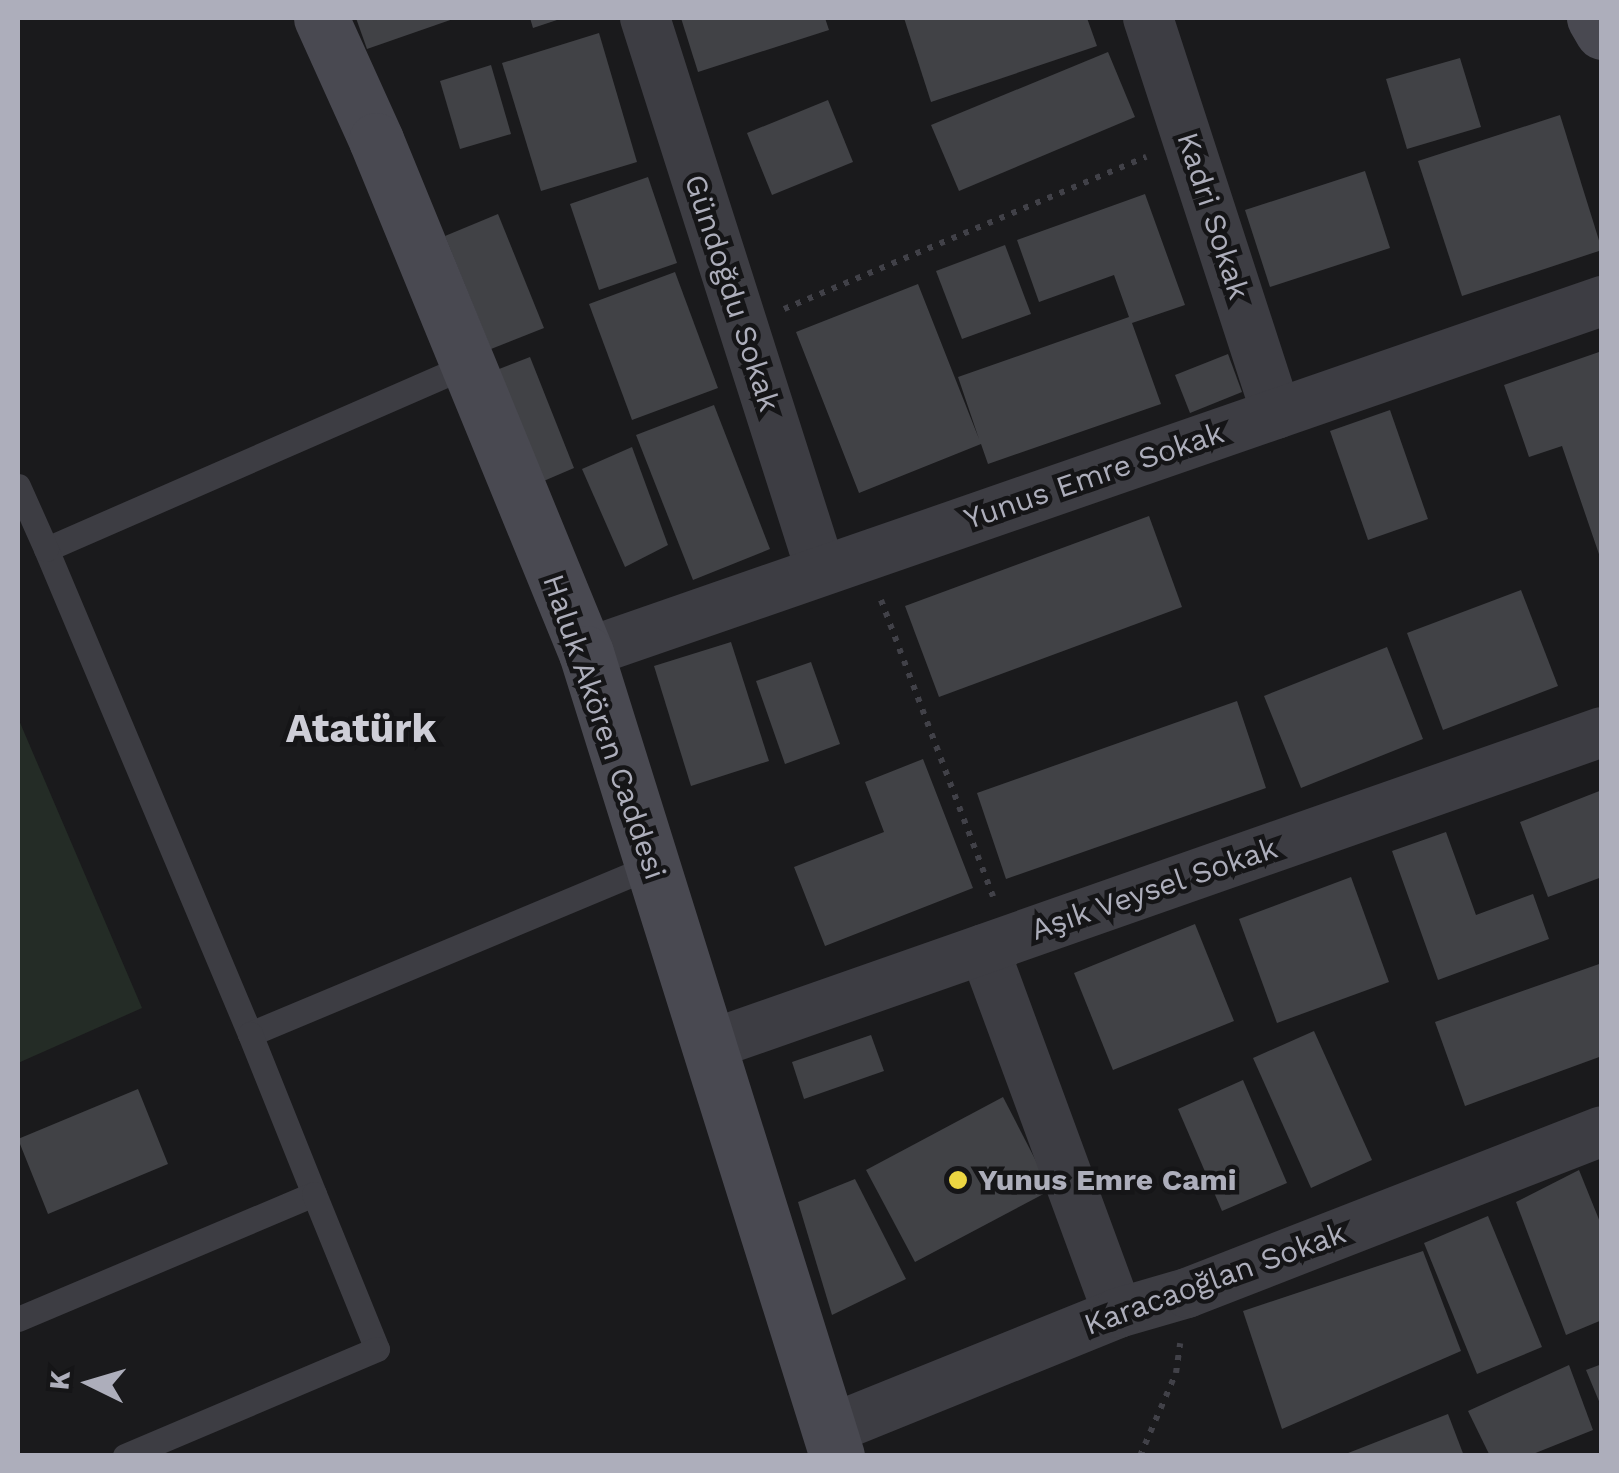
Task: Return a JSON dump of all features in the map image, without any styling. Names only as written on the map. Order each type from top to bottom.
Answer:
[{"type":"street","name":"Haluk Akören Caddesi","points":[[320,18],[586,653],[833,1443]]},
{"type":"street","name":"Gündoğdu Sokak","points":[[645,18],[820,568]]},
{"type":"street","name":"Kadri Sokak","points":[[1148,18],[1277,414]]},
{"type":"street","points":[[1594,18],[1602,32]]},
{"type":"street","name":"Yunus Emre Sokak","points":[[586,653],[820,568],[1602,300]]},
{"type":"street","name":"Aşık Veysel Sokak","points":[[707,1046],[1602,732]]},
{"type":"street","points":[[998,944],[1118,1313]]},
{"type":"street","name":"Karacaoğlan Sokak","points":[[833,1443],[1118,1313],[1187,1292],[1602,1131]]},
{"type":"lane","points":[[46,549],[468,366]]},
{"type":"lane","points":[[18,486],[250,1034],[377,1349],[125,1456]]},
{"type":"lane","points":[[250,1034],[652,866]]},
{"type":"lane","points":[[18,1320],[314,1194]]},
{"type":"path","points":[[742,327],[1188,140]]},
{"type":"path","points":[[820,568],[876,589],[908,662],[983,876],[998,944]]},
{"type":"path","points":[[1140,1456],[1176,1373],[1187,1292]]},
{"type":"shaded area","points":[[18,718],[142,1008],[18,1063]]},
{"type":"building","points":[[356,18],[456,18],[367,49]]},
{"type":"building","points":[[530,18],[563,18],[533,28]]},
{"type":"building","points":[[681,18],[825,18],[829,30],[698,72]]},
{"type":"building","points":[[904,18],[1087,18],[1097,46],[931,102]]},
{"type":"building","points":[[599,33],[637,162],[541,191],[502,63]]},
{"type":"building","points":[[1108,52],[1135,117],[959,191],[931,125]]},
{"type":"building","points":[[1460,58],[1481,127],[1407,149],[1386,79]]},
{"type":"building","points":[[491,65],[511,134],[460,149],[440,81]]},
{"type":"building","points":[[828,100],[853,162],[772,195],[747,133]]},
{"type":"building","points":[[1560,115],[1602,250],[1462,296],[1418,161]]},
{"type":"building","points":[[1365,171],[1390,248],[1270,287],[1245,210]]},
{"type":"building","points":[[648,177],[677,263],[599,290],[570,204]]},
{"type":"building","points":[[1145,194],[1185,305],[1132,323],[1161,404],[988,464],[981,444],[859,493],[796,332],[918,284],[979,439],[958,377],[1129,317],[1114,275],[1039,302],[1017,240]]},
{"type":"building","points":[[498,214],[544,328],[491,349],[445,236]]},
{"type":"building","points":[[1005,245],[1031,314],[962,339],[936,271]]},
{"type":"building","points":[[675,272],[718,388],[632,420],[589,304]]},
{"type":"building","points":[[1602,351],[1601,560],[1562,446],[1529,457],[1504,385]]},
{"type":"building","points":[[1228,354],[1242,392],[1190,413],[1175,375]]},
{"type":"building","points":[[530,357],[574,468],[539,483],[494,371]]},
{"type":"building","points":[[714,405],[770,549],[693,580],[636,435]]},
{"type":"building","points":[[1390,410],[1428,519],[1368,540],[1330,431]]},
{"type":"building","points":[[632,447],[668,545],[625,567],[582,469]]},
{"type":"building","points":[[1149,516],[1182,607],[939,697],[905,606]]},
{"type":"building","points":[[1521,590],[1558,686],[1443,730],[1407,633]]},
{"type":"building","points":[[731,642],[769,761],[691,786],[654,666]]},
{"type":"building","points":[[1387,647],[1423,739],[1301,788],[1264,696]]},
{"type":"building","points":[[811,662],[840,744],[785,764],[756,681]]},
{"type":"building","points":[[1237,701],[1266,788],[1006,879],[977,793]]},
{"type":"building","points":[[923,759],[973,888],[825,946],[794,867],[884,832],[865,782]]},
{"type":"building","points":[[1602,790],[1602,877],[1548,897],[1520,822]]},
{"type":"building","points":[[1446,832],[1476,915],[1533,894],[1549,939],[1438,980],[1392,851]]},
{"type":"building","points":[[1351,877],[1389,982],[1277,1023],[1239,919]]},
{"type":"building","points":[[1195,924],[1234,1021],[1113,1070],[1074,973]]},
{"type":"building","points":[[1602,963],[1602,1056],[1465,1106],[1435,1022]]},
{"type":"building","points":[[1314,1031],[1372,1160],[1311,1188],[1253,1058]]},
{"type":"building","points":[[871,1035],[884,1071],[804,1099],[792,1062]]},
{"type":"building","points":[[1243,1080],[1287,1183],[1222,1211],[1178,1109]]},
{"type":"building","points":[[138,1089],[168,1164],[48,1214],[18,1139]]},
{"type":"building","name":"Yunus Emre Cami","points":[[1003,1097],[1051,1190],[915,1262],[866,1170]]},
{"type":"building","points":[[1579,1170],[1602,1227],[1602,1320],[1566,1335],[1516,1202]]},
{"type":"building","points":[[855,1179],[906,1279],[832,1315],[798,1202]]},
{"type":"building","points":[[1488,1216],[1542,1347],[1477,1374],[1424,1243]]},
{"type":"building","points":[[1423,1251],[1461,1351],[1282,1429],[1243,1311]]},
{"type":"building","points":[[1602,1364],[1602,1406],[1601,1406],[1586,1370]]},
{"type":"building","points":[[1569,1365],[1593,1430],[1528,1456],[1490,1456],[1468,1411]]},
{"type":"building","points":[[1448,1414],[1464,1456],[1343,1456],[1343,1455]]},
{"type":"place","name":"Yunus Emre Cami","points":[[958,1180]]},
{"type":"district","name":"Atatürk","points":[[361,729]]}]
